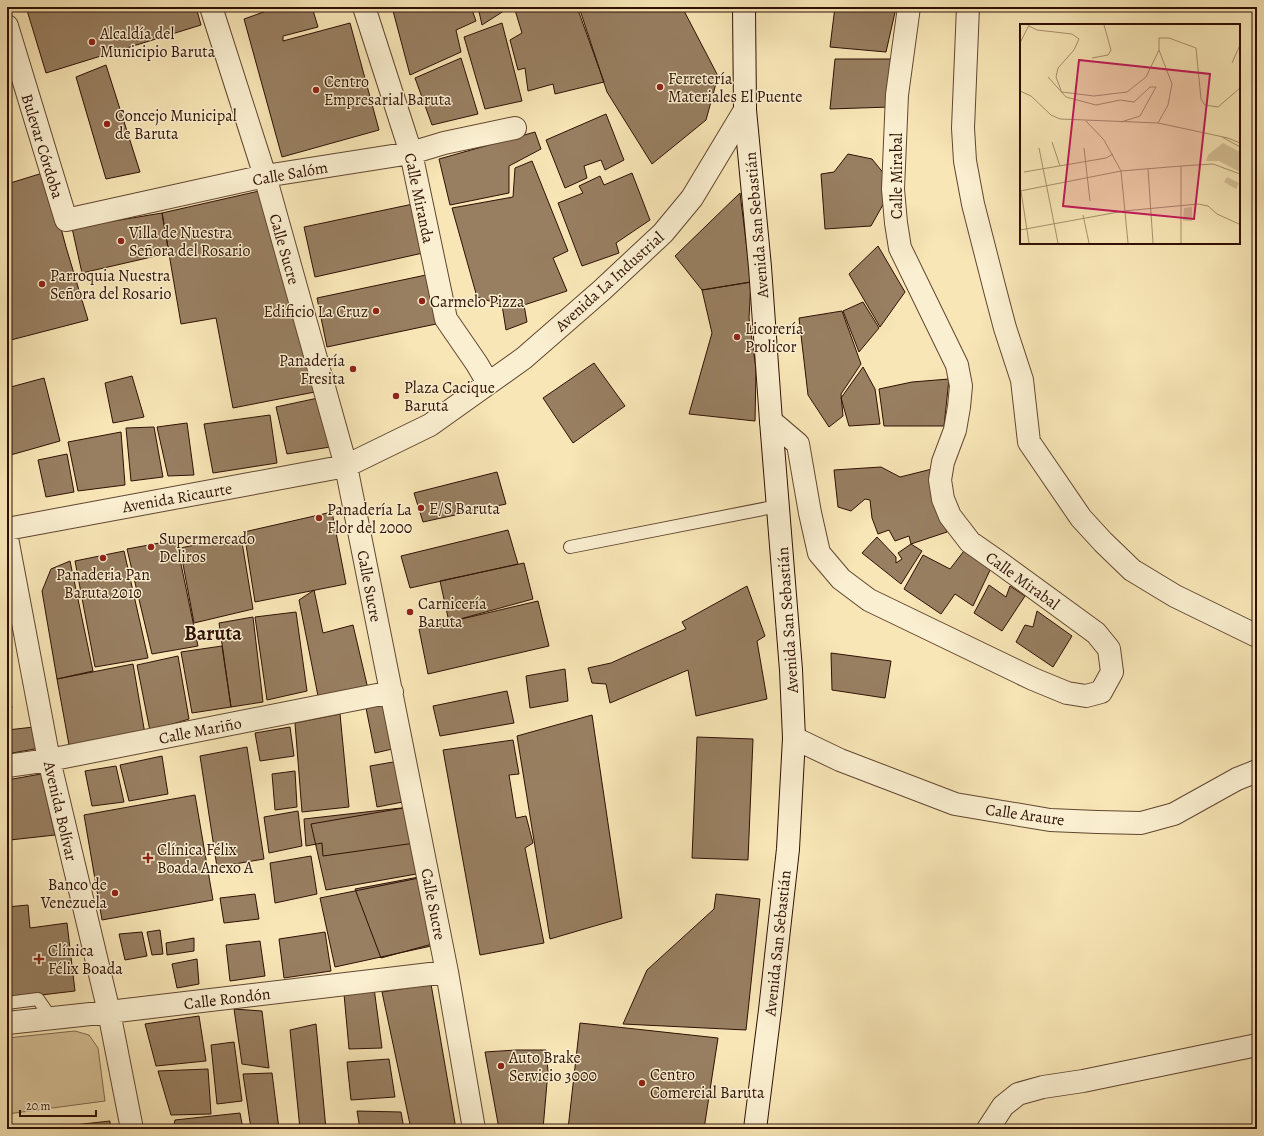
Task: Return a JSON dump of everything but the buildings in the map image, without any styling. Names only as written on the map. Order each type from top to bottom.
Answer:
[{"type":"street","name":"Calle Sucre","points":[[211,7],[265,176],[346,466],[447,972],[474,1129]]},
{"type":"street","name":"Calle Miranda","points":[[364,7],[411,154],[446,319],[488,382]]},
{"type":"street","points":[[744,7],[745,110]]},
{"type":"street","name":"Calle Mirabal","points":[[771,421],[798,444],[810,514],[819,553],[841,579],[869,600],[1033,679],[1067,693],[1086,696],[1101,692],[1112,672],[1109,649],[1096,633],[970,542],[950,516],[943,499],[940,480],[943,462],[954,430],[959,408],[961,386],[957,365],[900,248],[893,189],[897,95],[909,7]]},
{"type":"street","points":[[968,7],[963,128],[965,161],[999,305],[1022,380],[1029,442],[1081,518],[1132,570],[1175,596],[1257,636]]},
{"type":"street","name":"Bulevar Córdoba","points":[[7,26],[66,220]]},
{"type":"street","name":"Avenida La Industrial","points":[[346,466],[430,425],[488,382],[524,358],[602,290],[663,233],[692,198],[745,110]]},
{"type":"street","name":"Avenida San Sebastián","points":[[745,110],[760,267],[791,670],[794,738],[788,849],[755,1129]]},
{"type":"street","name":"Calle Salóm","points":[[66,220],[265,176],[411,154],[444,143],[515,128]]},
{"type":"street","name":"Avenida Ricaurte","points":[[7,529],[346,466]]},
{"type":"street","name":"Avenida Bolívar","points":[[7,538],[49,760],[109,1012],[132,1129]]},
{"type":"street","name":"Calle Mariño","points":[[7,766],[49,760],[392,692]]},
{"type":"street","name":"Calle Araure","points":[[794,738],[840,760],[954,804],[1050,820],[1141,822],[1174,814],[1237,779],[1257,771]]},
{"type":"street","name":"Calle Rondón","points":[[7,1022],[109,1012],[447,972]]},
{"type":"street","points":[[988,1129],[1003,1106],[1018,1094],[1043,1087],[1083,1081],[1257,1045]]},
{"type":"lane","points":[[570,547],[778,506]]},
{"type":"lane","points":[[7,1003],[38,999],[51,1018]]},
{"type":"shaded area","points":[[75,1031],[89,1035],[98,1048],[105,1101],[7,1114],[7,1038]]},
{"type":"place","name":"Alcaldía del Municipio Baruta","points":[[92,42]]},
{"type":"place","name":"Ferretería Materiales El Puente","points":[[660,87]]},
{"type":"place","name":"Centro Empresarial Baruta","points":[[316,90]]},
{"type":"place","name":"Concejo Municipal de Baruta","points":[[107,124]]},
{"type":"place","name":"Villa de Nuestra Señora del Rosario","points":[[121,241]]},
{"type":"place","name":"Parroquia Nuestra Señora del Rosario","points":[[42,284]]},
{"type":"place","name":"Carmelo Pizza","points":[[422,301]]},
{"type":"place","name":"Edificio La Cruz","points":[[376,311]]},
{"type":"place","name":"Licorería Prolicor","points":[[737,337]]},
{"type":"place","name":"Panadería Fresita","points":[[353,369]]},
{"type":"place","name":"Plaza Cacique Baruta","points":[[396,396]]},
{"type":"place","name":"E/S Baruta","points":[[421,508]]},
{"type":"place","name":"Panadería La Flor del 2000","points":[[319,518]]},
{"type":"place","name":"Supermercado Deliros","points":[[151,547]]},
{"type":"place","name":"Panaderia Pan Baruta 2010","points":[[103,558]]},
{"type":"place","name":"Carnicería Baruta","points":[[410,612]]},
{"type":"place","name":"Clínica Félix Boada Anexo A","points":[[148,858]]},
{"type":"place","name":"Banco de Venezuela","points":[[115,893]]},
{"type":"place","name":"Clínica Félix Boada","points":[[39,959]]},
{"type":"place","name":"Auto Brake Servicio 3000","points":[[501,1066]]},
{"type":"place","name":"Centro Comercial Baruta","points":[[642,1083]]},
{"type":"district","name":"Baruta","points":[[213,633]]}]
